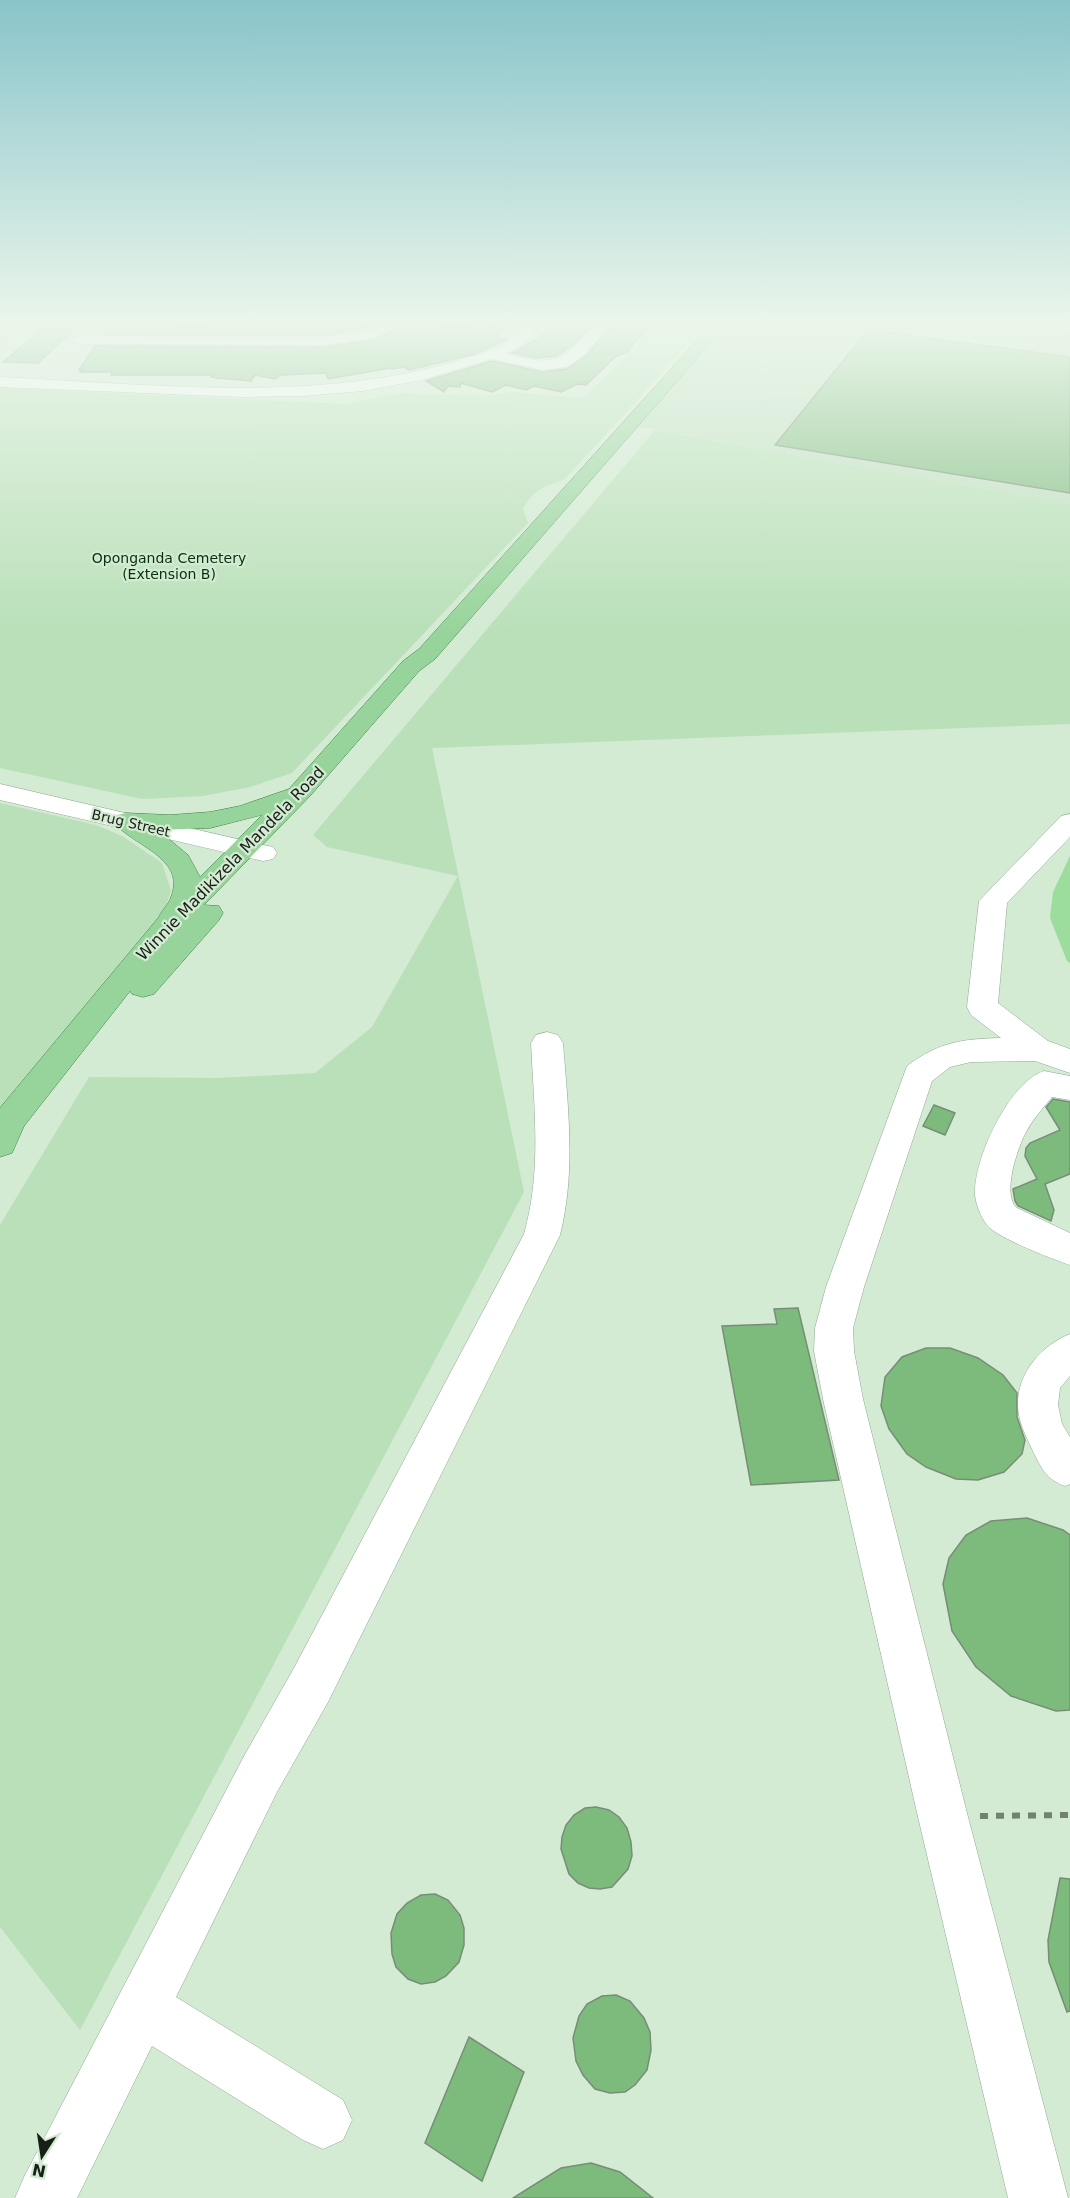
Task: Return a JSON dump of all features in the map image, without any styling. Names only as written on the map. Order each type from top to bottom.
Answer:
[{"type":"main road","name":"Winnie Madikizela Mandela Road","points":[[1,1142],[9,1121],[159,934],[254,851],[301,791],[411,666],[428,654],[628,428]]},
{"type":"main road","name":"Winnie Madikizela Mandela Road","points":[[1,1142],[25,1125],[69,1069],[254,851],[422,668],[428,654]]},
{"type":"main road","points":[[126,821],[185,824],[264,807],[301,791]]},
{"type":"main road","points":[[126,821],[178,860],[184,873],[188,887],[185,899],[159,934]]},
{"type":"street","name":"Brug Street","points":[[0,792],[254,851]]},
{"type":"street","points":[[1038,2198],[943,1817],[843,1399],[834,1351],[834,1328],[845,1287],[918,1074],[940,1058],[982,1006],[993,901],[1070,822]]},
{"type":"street","points":[[982,1006],[1054,1055]]},
{"type":"street","points":[[45,2198],[260,1775],[311,1685],[542,1235],[550,1212],[553,1186],[547,1043]]},
{"type":"street","points":[[940,1058],[971,1050],[1054,1055]]},
{"type":"street","points":[[1070,1088],[1044,1083],[1022,1110],[1008,1132],[997,1165],[992,1201],[1001,1216],[1070,1250]]},
{"type":"street","points":[[1065,1466],[1049,1443],[1039,1420],[1039,1397],[1041,1382],[1053,1365],[1070,1352]]},
{"type":"street","points":[[142,2008],[323,2120]]},
{"type":"path","points":[[943,1817],[1070,1815]]},
{"type":"shaded area","points":[[644,428],[1070,428],[1070,504]]},
{"type":"shaded area","points":[[1070,856],[1070,963],[1067,961],[1050,918],[1053,892]]},
{"type":"green space","name":"Oponganda Cemetery (Extension B)","points":[[0,428],[612,428],[565,479],[545,487],[531,497],[523,509],[528,523],[292,773],[250,787],[203,796],[142,799],[0,768]]},
{"type":"green space","points":[[655,430],[1070,504],[1070,724],[432,748],[524,1192],[80,2030],[0,1927],[0,1225],[89,1077],[218,1078],[315,1073],[372,1027],[458,876],[327,847],[313,835]]},
{"type":"green space","points":[[0,803],[96,825],[122,836],[162,863],[171,890],[165,910],[0,1112]]},
{"type":"building","points":[[789,428],[1070,428],[1070,493],[775,445]]},
{"type":"building","points":[[1053,1099],[1070,1102],[1070,1174],[1045,1184],[1054,1210],[1051,1221],[1018,1206],[1013,1189],[1037,1179],[1025,1156],[1026,1148],[1030,1143],[1060,1130],[1046,1107]]},
{"type":"building","points":[[934,1105],[955,1113],[945,1135],[923,1126]]},
{"type":"building","points":[[798,1308],[839,1480],[751,1485],[722,1326],[777,1324],[774,1309]]},
{"type":"building","points":[[926,1348],[950,1348],[978,1358],[1003,1375],[1017,1393],[1017,1417],[1025,1440],[1022,1454],[1004,1472],[978,1480],[956,1479],[926,1467],[907,1454],[889,1429],[881,1406],[885,1377],[902,1357]]},
{"type":"building","points":[[1027,1518],[1063,1530],[1070,1535],[1070,1710],[1056,1711],[1011,1696],[976,1667],[952,1631],[943,1584],[949,1558],[966,1535],[991,1521]]},
{"type":"building","points":[[596,1807],[609,1810],[619,1817],[627,1828],[632,1856],[628,1869],[612,1887],[600,1889],[589,1888],[578,1883],[569,1874],[561,1849],[566,1825],[574,1815],[585,1808]]},
{"type":"building","points":[[1060,1878],[1070,1879],[1070,2011],[1067,2012],[1049,1962],[1048,1940]]},
{"type":"building","points":[[435,1894],[448,1900],[460,1915],[464,1928],[464,1945],[459,1962],[446,1976],[435,1982],[421,1984],[408,1979],[396,1967],[392,1954],[391,1933],[397,1914],[407,1903],[421,1895]]},
{"type":"building","points":[[616,1995],[630,2001],[644,2018],[650,2032],[651,2050],[647,2070],[635,2085],[625,2092],[610,2093],[595,2089],[583,2075],[576,2061],[573,2038],[579,2016],[587,2004],[602,1996]]},
{"type":"building","points":[[469,2037],[524,2072],[482,2181],[425,2143]]},
{"type":"building","points":[[591,2163],[620,2172],[653,2198],[513,2198],[561,2168]]}]
